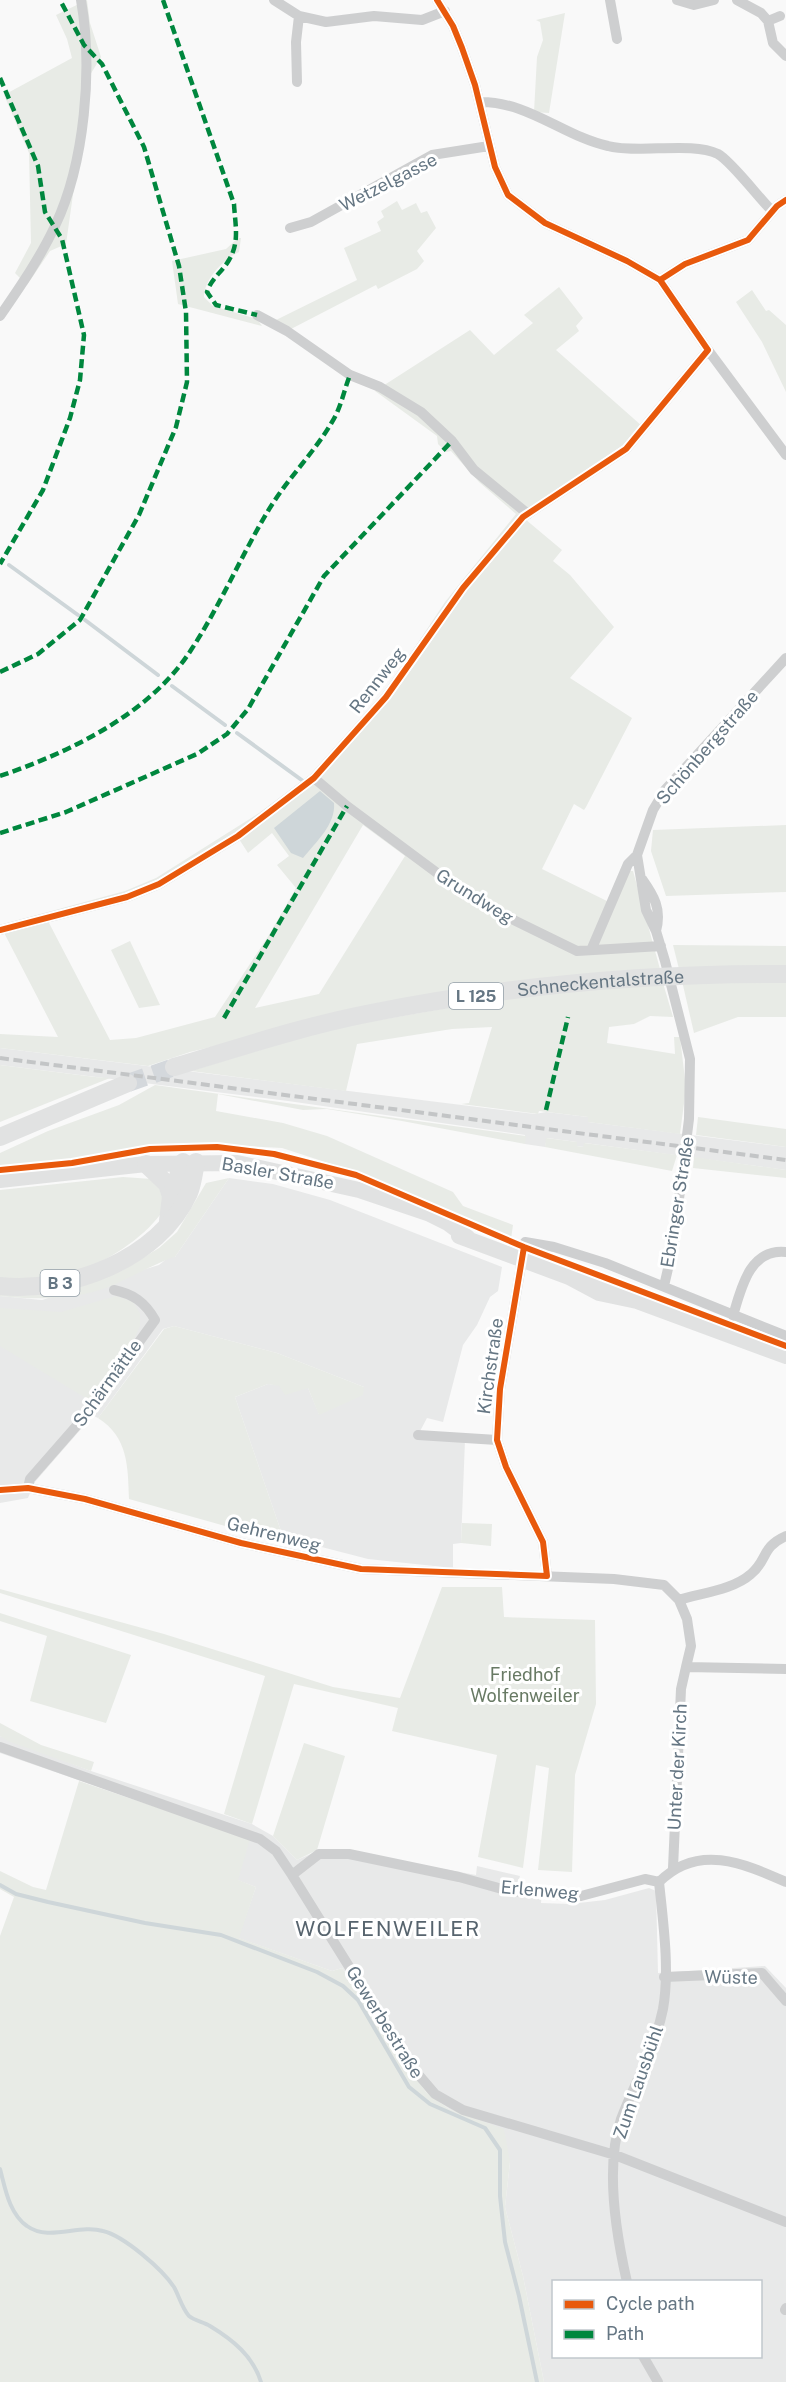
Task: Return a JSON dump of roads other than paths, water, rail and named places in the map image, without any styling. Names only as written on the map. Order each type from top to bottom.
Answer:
[{"type":"main road","name":"Schneckentalstraße","points":[[174,1067],[289,1032],[366,1014],[526,988],[702,973],[786,974]]},
{"type":"main road","points":[[2,1136],[128,1083]]},
{"type":"main road","points":[[168,1223],[171,1196],[189,1162]]},
{"type":"main road","name":"Basler Straße","points":[[0,1180],[146,1164],[189,1162],[237,1163],[306,1176],[359,1190],[409,1209],[425,1224],[445,1234],[468,1238],[569,1277],[602,1282],[637,1301],[786,1356]]},
{"type":"main road","name":"B 3","points":[[0,1286],[47,1286],[85,1276],[136,1251],[168,1223],[189,1194],[189,1162]]},
{"type":"main road","points":[[146,1164],[167,1184],[171,1196]]},
{"type":"street","points":[[0,316],[55,227],[74,173],[81,133],[84,81],[81,0]]},
{"type":"street","points":[[274,0],[299,16],[326,22],[374,16],[422,20],[445,11]]},
{"type":"street","points":[[437,0],[445,11],[462,48],[479,102],[489,146],[503,186],[528,212],[555,228],[627,261],[660,280],[708,350],[786,455]]},
{"type":"street","points":[[610,0],[617,39]]},
{"type":"street","points":[[677,0],[694,5],[714,0]]},
{"type":"street","points":[[737,0],[761,13],[768,21],[773,43],[786,56]]},
{"type":"street","points":[[297,82],[296,42],[299,16]]},
{"type":"street","points":[[768,21],[780,16]]},
{"type":"street","points":[[479,102],[500,101],[518,107],[589,140],[611,147],[711,151],[726,159],[751,191],[772,211]]},
{"type":"street","name":"Wetzelgasse","points":[[290,228],[311,222],[432,155],[489,146]]},
{"type":"street","points":[[660,280],[685,264],[748,240],[758,232],[772,211],[786,200]]},
{"type":"street","points":[[257,315],[287,331],[350,375],[380,387],[421,412],[452,441],[474,470],[528,514]]},
{"type":"street","name":"Rennweg","points":[[0,930],[126,897],[159,884],[238,836],[314,778],[386,697],[463,588],[528,514],[626,449],[708,350]]},
{"type":"street","name":"Schönbergstraße","points":[[592,948],[628,864],[637,855],[653,810],[666,790],[786,658]]},
{"type":"street","name":"Grundweg","points":[[314,778],[347,806],[459,890],[491,909],[576,951],[592,948],[661,946]]},
{"type":"street","points":[[637,855],[642,879],[654,895],[658,906],[659,919],[656,931],[661,946]]},
{"type":"street","name":"Ebringer Straße","points":[[522,1258],[525,1242],[554,1247],[663,1286],[673,1247],[689,1119],[690,1059],[661,946]]},
{"type":"street","points":[[733,1316],[740,1291],[756,1259],[776,1251],[786,1252]]},
{"type":"street","name":"Kirchstraße","points":[[522,1258],[500,1389],[497,1440],[506,1467],[543,1542],[547,1576]]},
{"type":"street","points":[[663,1286],[786,1336]]},
{"type":"street","name":"Schärmättle","points":[[28,1488],[30,1479],[86,1415],[155,1320],[148,1309],[131,1294],[114,1290]]},
{"type":"street","points":[[417,1435],[497,1440]]},
{"type":"street","name":"Gehrenweg","points":[[0,1490],[28,1488],[118,1507],[241,1543],[361,1569],[547,1576]]},
{"type":"street","points":[[679,1600],[737,1583],[751,1574],[769,1546],[786,1536]]},
{"type":"street","points":[[547,1576],[614,1579],[664,1585],[679,1600],[689,1630],[691,1646],[686,1667],[786,1669]]},
{"type":"street","name":"Unter der Kirch","points":[[673,1868],[681,1689],[686,1667]]},
{"type":"street","name":"Gewerbestraße","points":[[0,1746],[260,1839],[276,1851],[411,2066],[435,2094],[463,2110],[615,2155],[786,2222]]},
{"type":"street","name":"Erlenweg","points":[[292,1875],[319,1854],[349,1854],[459,1876],[509,1891],[581,1896],[645,1879],[659,1882]]},
{"type":"street","points":[[659,1882],[673,1868],[710,1858],[751,1866],[786,1882]]},
{"type":"street","name":"Zum Lausbühl","points":[[627,2280],[614,2205],[615,2155],[621,2120],[649,2054],[663,2008],[664,1937],[659,1882]]},
{"type":"street","name":"Wüste","points":[[664,1977],[762,1974],[786,2001]]},
{"type":"street","points":[[644,2358],[658,2382]]},
{"type":"waterway","points":[[9,565],[78,615]]},
{"type":"waterway","points":[[85,620],[158,675]]},
{"type":"waterway","points":[[172,686],[225,725]]},
{"type":"waterway","points":[[237,733],[303,781]]},
{"type":"waterway","points":[[0,1885],[16,1894],[48,1902],[145,1923],[221,1935],[317,1972],[343,1986],[358,2000],[409,2087],[430,2104],[485,2128],[500,2150],[500,2196],[505,2242],[537,2382]]},
{"type":"waterway","points":[[0,2169],[12,2207],[16,2215],[27,2226],[45,2233],[93,2229],[112,2234],[132,2246],[152,2263],[174,2287],[189,2316],[218,2331],[241,2350],[253,2364],[261,2382]]},
{"type":"tunnel","points":[[128,1083],[174,1067]]},
{"type":"railway","points":[[0,1058],[786,1160]]},
{"type":"district","name":"WOLFENWEILER","points":[[388,1928]]},
{"type":"park label","name":"Friedhof Wolfenweiler","points":[[525,1684]]}]
